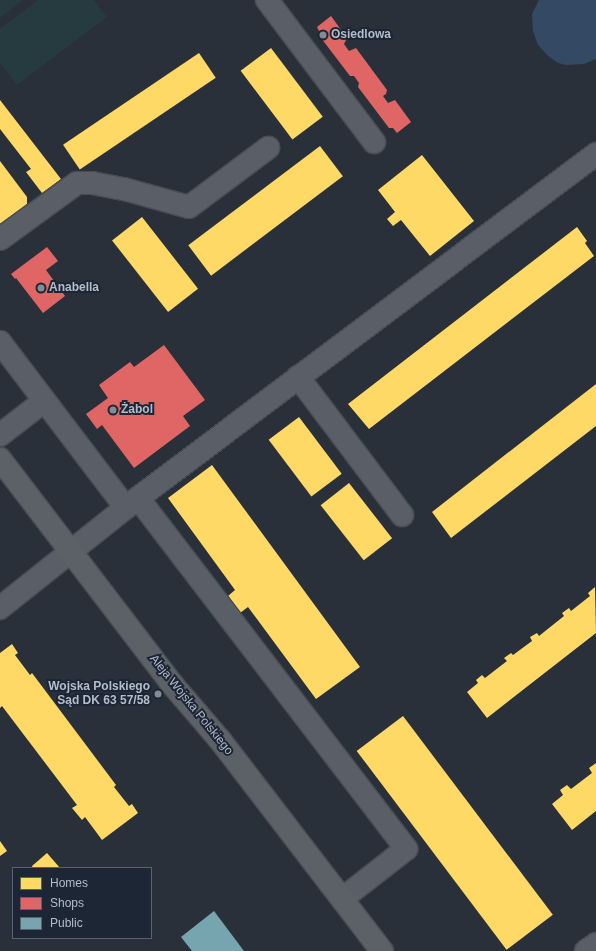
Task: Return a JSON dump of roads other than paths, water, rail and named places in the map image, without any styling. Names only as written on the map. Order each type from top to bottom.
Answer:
[{"type":"main road","name":"Aleja Wojska Polskiego","points":[[0,459],[172,684],[220,740],[382,951]]},
{"type":"street","points":[[267,0],[374,142]]},
{"type":"street","points":[[0,239],[77,183],[92,183],[124,189],[189,207],[268,148]]},
{"type":"street","points":[[0,608],[132,503],[298,377],[596,156]]},
{"type":"street","points":[[0,342],[44,401],[132,503],[406,849],[342,898]]},
{"type":"street","points":[[298,377],[402,515]]},
{"type":"street","points":[[0,435],[44,401]]},
{"type":"street","points":[[586,951],[596,944]]},
{"type":"water","points":[[539,0],[596,0],[596,59],[584,64],[566,65],[558,63],[548,56],[538,45],[533,31],[532,14]]},
{"type":"place","name":"Osiedlowa","points":[[323,35]]},
{"type":"place","name":"Anabella","points":[[41,288]]},
{"type":"place","name":"Żabol","points":[[113,410]]},
{"type":"place","name":"Wojska Polskiego Sąd DK 63 57/58","points":[[158,694]]}]
